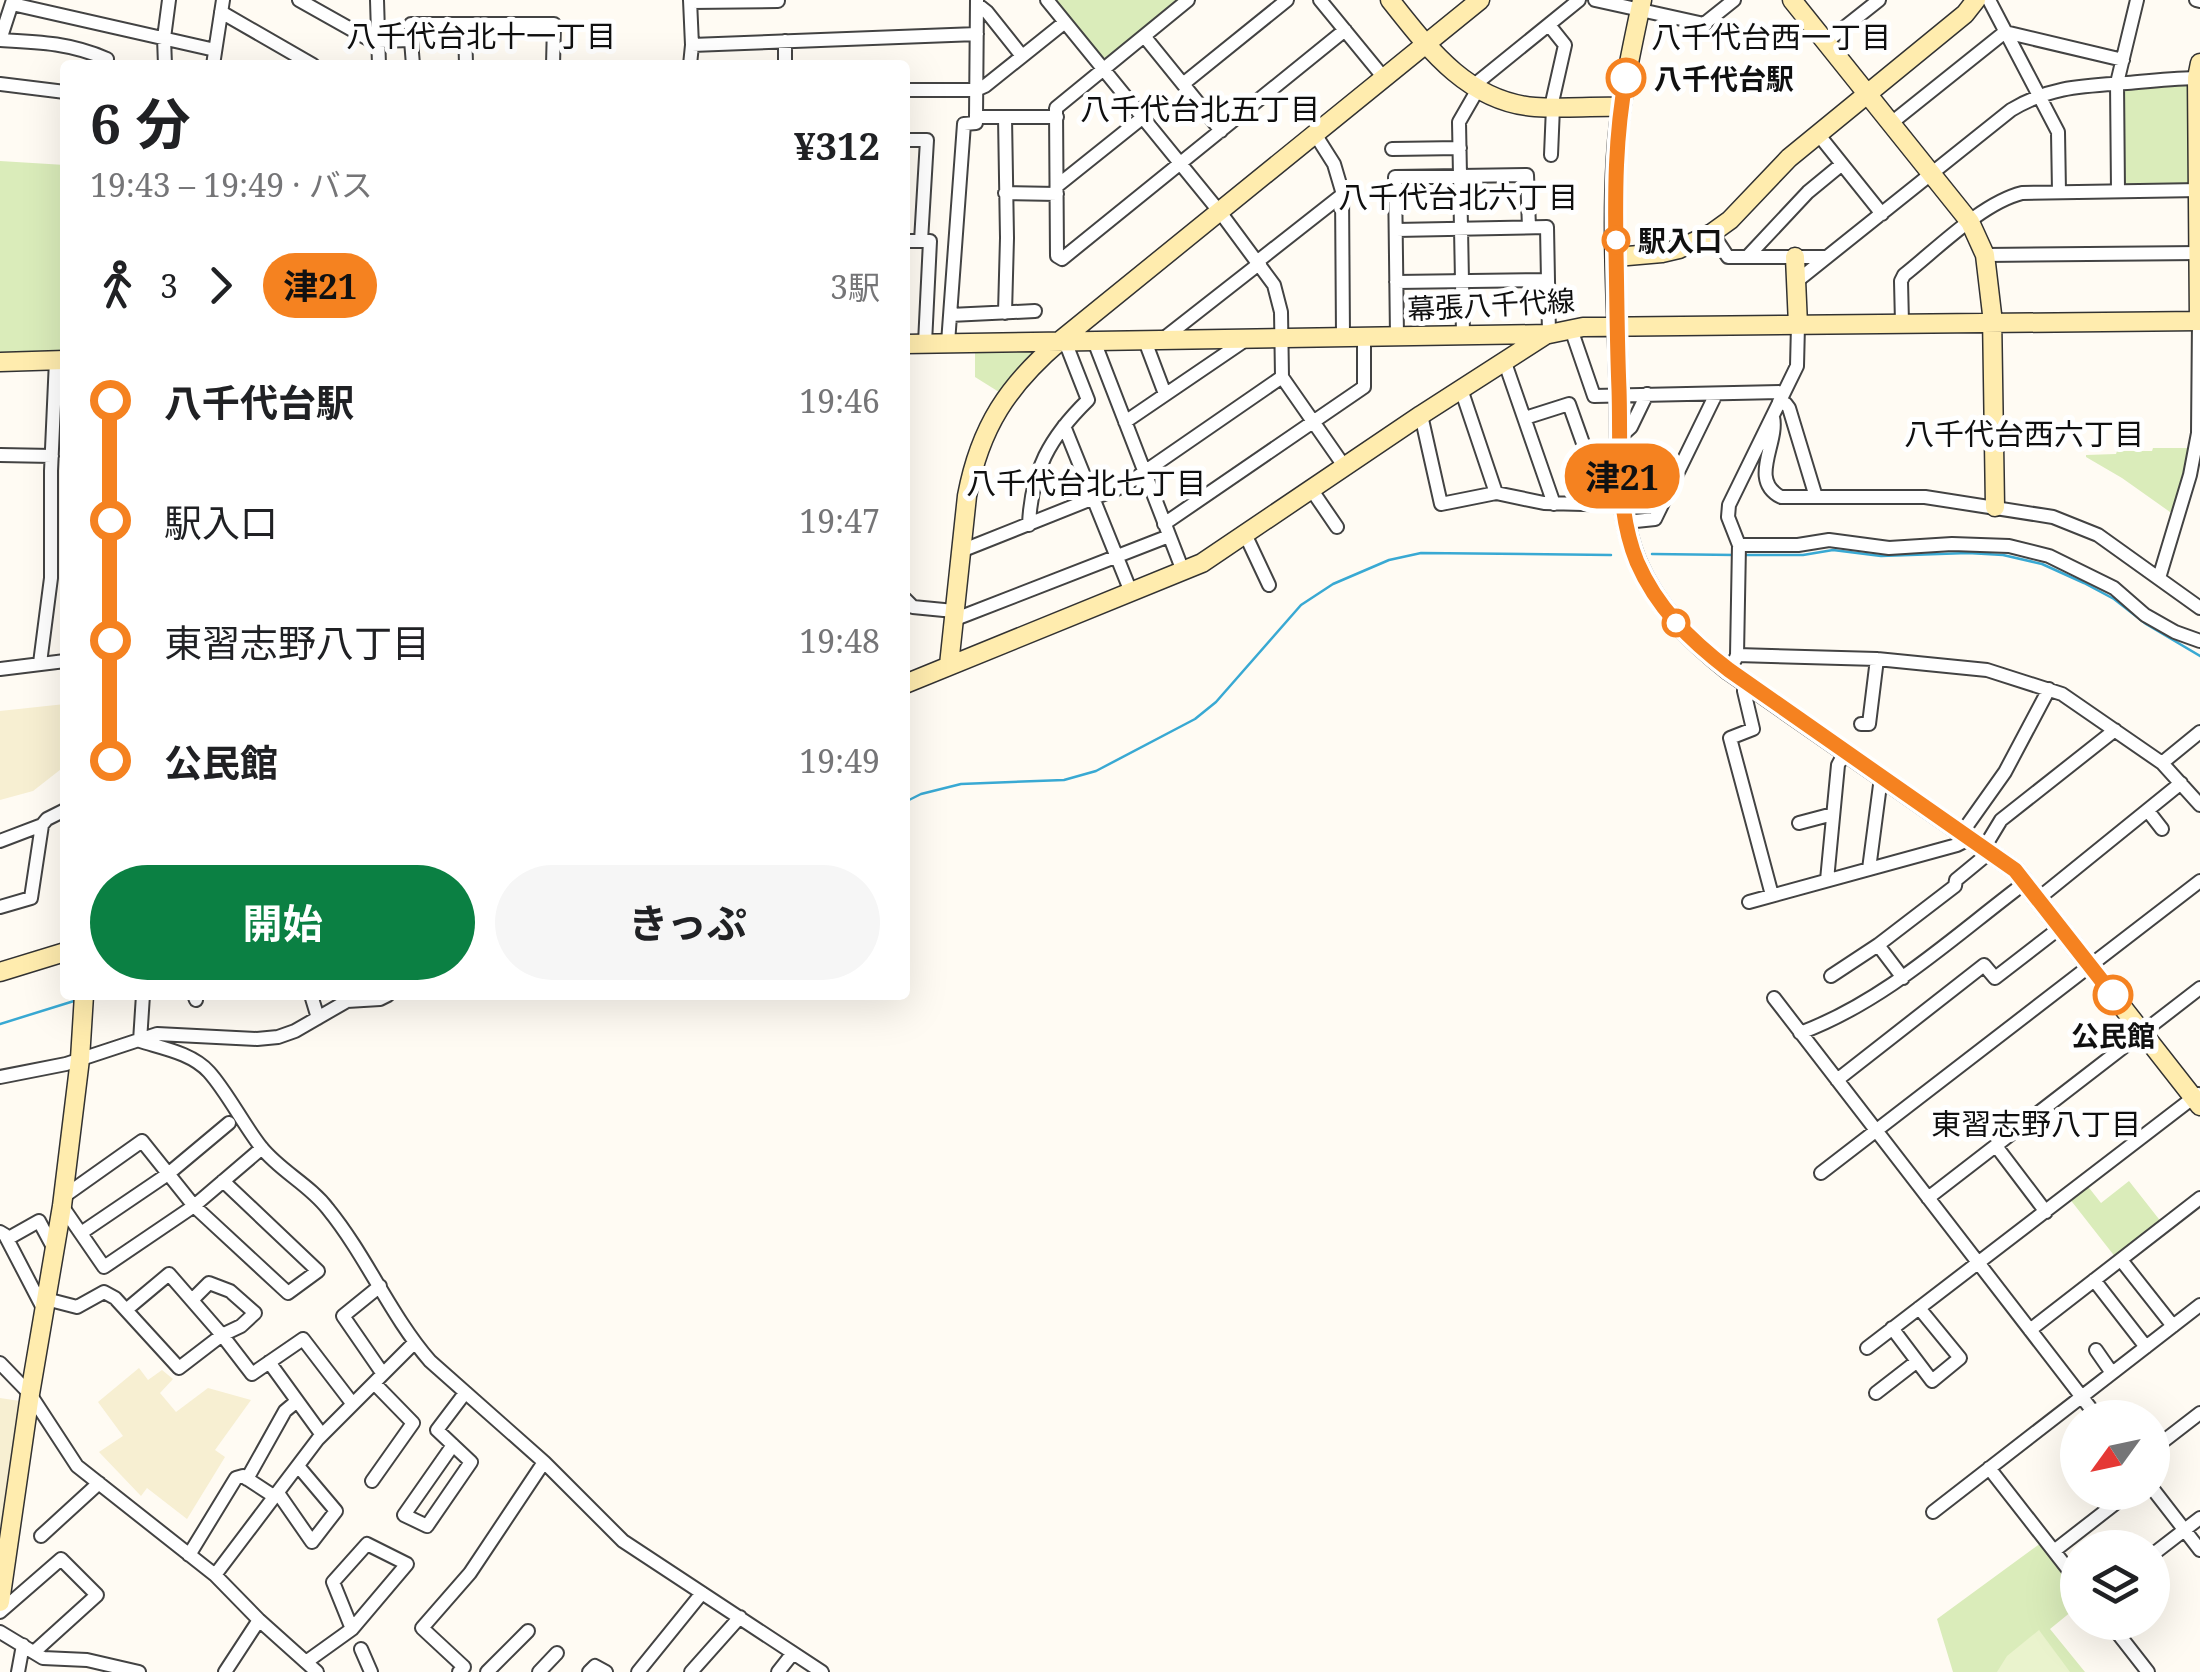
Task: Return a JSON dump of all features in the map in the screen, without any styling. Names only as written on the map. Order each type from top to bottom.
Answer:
[{"type":"street","points":[[165,60],[169,0]]},
{"type":"street","points":[[299,0],[379,42],[411,40]]},
{"type":"street","points":[[377,0],[379,60]]},
{"type":"street","points":[[690,60],[690,1],[778,0]]},
{"type":"street","points":[[1047,0],[1274,284],[1279,298],[1282,377],[1344,466]]},
{"type":"street","points":[[1188,0],[1056,108],[1057,256],[1062,259],[1345,30]]},
{"type":"street","points":[[1183,84],[1287,0]]},
{"type":"street","points":[[1320,0],[1384,78]]},
{"type":"street","points":[[1390,0],[1443,64],[1476,87],[1533,107],[1620,106]]},
{"type":"street","points":[[949,665],[971,473],[992,419],[1015,384],[1061,340],[1480,0]]},
{"type":"street","points":[[1463,334],[1459,122],[1476,87],[1579,0]]},
{"type":"street","points":[[1597,0],[1640,3],[1704,24],[1734,0]]},
{"type":"street","points":[[1792,0],[1970,222],[1984,255],[1993,323],[1995,507]]},
{"type":"street","points":[[1616,258],[1679,249],[1712,233],[1730,220],[1789,158],[1965,14],[1976,0]]},
{"type":"street","points":[[1989,0],[2058,132],[2059,192]]},
{"type":"street","points":[[2118,191],[2117,84],[2137,0]]},
{"type":"street","points":[[107,60],[83,48],[54,42],[0,40],[13,2],[215,50]]},
{"type":"street","points":[[977,2],[1022,56]]},
{"type":"street","points":[[948,342],[961,142],[964,124],[976,123],[977,2]]},
{"type":"street","points":[[1640,3],[1620,106],[1615,192],[1616,327],[1624,513],[1635,555],[1654,593],[1690,640],[1733,663],[1751,686],[2015,870],[2198,1099],[1867,1348]]},
{"type":"street","points":[[1826,42],[1869,3]]},
{"type":"street","points":[[214,60],[222,6],[306,60]]},
{"type":"street","points":[[910,90],[976,90],[1065,22]]},
{"type":"street","points":[[412,60],[412,24],[554,24],[552,60]]},
{"type":"street","points":[[465,24],[466,60]]},
{"type":"street","points":[[1549,24],[1564,44],[1552,107],[1552,154]]},
{"type":"street","points":[[1890,124],[2006,32]]},
{"type":"street","points":[[2006,32],[2123,60]]},
{"type":"street","points":[[692,45],[977,34]]},
{"type":"street","points":[[1144,36],[1220,131]]},
{"type":"street","points":[[784,60],[785,41]]},
{"type":"street","points":[[1797,281],[2011,110],[2039,95],[2073,86],[2199,73],[2200,413],[2195,479],[2160,578]]},
{"type":"street","points":[[0,84],[60,91]]},
{"type":"street","points":[[976,118],[1056,116]]},
{"type":"street","points":[[1005,117],[1006,313]]},
{"type":"street","points":[[1005,193],[1056,190],[1142,118]]},
{"type":"street","points":[[1314,134],[1340,177],[1343,336]]},
{"type":"street","points":[[1818,134],[1882,214]]},
{"type":"street","points":[[910,140],[927,140],[921,241]]},
{"type":"street","points":[[1392,149],[1460,148]]},
{"type":"street","points":[[1748,256],[1808,192],[1842,164]]},
{"type":"street","points":[[1397,336],[1396,177],[1528,175],[1530,227]]},
{"type":"street","points":[[1902,323],[1904,275],[2007,197],[2022,193],[2199,190]]},
{"type":"street","points":[[1165,394],[1153,341],[1342,196]]},
{"type":"street","points":[[910,682],[1202,563],[1504,360],[1549,334],[1547,227],[1396,230]]},
{"type":"street","points":[[1712,233],[1728,256],[1828,257]]},
{"type":"street","points":[[910,241],[930,241],[925,343]]},
{"type":"street","points":[[1984,255],[2199,253]]},
{"type":"street","points":[[1733,663],[1739,552],[1728,517],[1729,505],[1797,366],[1796,256]]},
{"type":"street","points":[[1396,282],[1548,280]]},
{"type":"street","points":[[950,314],[1036,311]]},
{"type":"street","name":"幕張八千代線","points":[[910,344],[1549,334],[1616,327],[2200,321]]},
{"type":"street","points":[[1571,329],[1594,396],[1782,397]]},
{"type":"street","points":[[910,604],[954,615],[1116,556],[1166,530],[1364,387],[1364,336]]},
{"type":"street","points":[[1124,422],[1247,338]]},
{"type":"street","points":[[1029,524],[1032,488],[1047,451],[1088,400],[1061,340]]},
{"type":"street","points":[[1094,341],[1183,572]]},
{"type":"street","points":[[0,362],[60,360]]},
{"type":"street","points":[[1504,360],[1554,504]]},
{"type":"street","points":[[40,663],[51,578],[52,456],[60,371]]},
{"type":"street","points":[[961,551],[1124,486],[1282,377]]},
{"type":"street","points":[[1461,389],[1496,492]]},
{"type":"street","points":[[1620,437],[1630,427],[1647,394]]},
{"type":"street","points":[[1420,416],[1442,504],[1496,492],[1655,519],[1716,394]]},
{"type":"street","points":[[1782,397],[1789,408],[1816,497]]},
{"type":"street","points":[[1524,418],[1569,404],[1595,476],[1622,476]]},
{"type":"street","points":[[1772,417],[1775,425],[1765,468],[1768,486],[1782,498],[1925,498],[2053,517],[2098,535],[2200,608]]},
{"type":"street","points":[[1064,426],[1131,592]]},
{"type":"street","points":[[0,455],[52,456]]},
{"type":"street","points":[[1311,489],[1337,527]]},
{"type":"street","points":[[1245,534],[1269,585]]},
{"type":"street","points":[[1739,552],[1829,540],[1889,548],[2009,546],[2049,556],[2114,588],[2146,615],[2200,642]]},
{"type":"street","points":[[1733,663],[1878,658],[1986,670],[2049,689],[2162,763],[2200,805]]},
{"type":"street","points":[[1861,724],[1869,724],[1878,658]]},
{"type":"street","points":[[0,670],[60,661]]},
{"type":"street","points":[[1751,686],[1744,691],[1754,729],[1730,738],[1772,895]]},
{"type":"street","points":[[1831,976],[1955,886],[2005,772],[2049,689]]},
{"type":"street","points":[[1749,902],[1956,845],[1976,843],[2114,730]]},
{"type":"street","points":[[2162,763],[2200,732]]},
{"type":"street","points":[[1827,880],[1838,766],[1846,752]]},
{"type":"street","points":[[1869,869],[1880,785],[1885,780]]},
{"type":"street","points":[[2039,898],[2182,783]]},
{"type":"street","points":[[2148,810],[2162,829]]},
{"type":"street","points":[[0,841],[42,825],[60,812]]},
{"type":"street","points":[[1799,823],[1833,814]]},
{"type":"street","points":[[0,907],[31,898],[42,825]]},
{"type":"street","points":[[1821,1173],[2200,881]]},
{"type":"street","points":[[1800,1034],[1832,1022],[1903,978],[2026,882]]},
{"type":"street","points":[[1837,1080],[1984,966],[1995,978],[2062,927]]},
{"type":"street","points":[[1878,945],[1903,978]]},
{"type":"street","points":[[0,972],[60,954]]},
{"type":"street","points":[[1928,1198],[2200,988]]},
{"type":"street","points":[[1774,998],[2084,1400]]},
{"type":"street","points":[[0,1602],[62,1202],[84,1000]]},
{"type":"street","points":[[140,1041],[143,1000]]},
{"type":"street","points":[[313,1000],[318,1018]]},
{"type":"street","points":[[0,1077],[80,1059],[158,1034],[267,1038],[295,1031],[347,1002],[369,1000]]},
{"type":"street","points":[[140,1041],[181,1054],[208,1071],[262,1148],[324,1204],[430,1362],[544,1462],[623,1542],[822,1672]]},
{"type":"street","points":[[81,1232],[168,1174],[229,1123]]},
{"type":"street","points":[[62,1202],[142,1141],[194,1206],[288,1293],[318,1271],[223,1181]]},
{"type":"street","points":[[1996,1146],[2046,1212]]},
{"type":"street","points":[[62,1202],[104,1267],[194,1206],[262,1148]]},
{"type":"street","points":[[2030,1330],[2200,1198]]},
{"type":"street","points":[[45,1305],[4,1235],[39,1221],[54,1249]]},
{"type":"street","points":[[2120,1260],[2173,1326]]},
{"type":"street","points":[[126,1310],[169,1274],[252,1374],[303,1339],[352,1404]]},
{"type":"street","points":[[2094,1280],[2146,1347]]},
{"type":"street","points":[[45,1305],[77,1307],[104,1292],[115,1298],[179,1368],[255,1313],[230,1291],[208,1283],[192,1300]]},
{"type":"street","points":[[372,1482],[413,1424],[378,1378],[343,1316],[380,1286]]},
{"type":"street","points":[[1933,1512],[2200,1306]]},
{"type":"street","points":[[1892,1328],[1932,1381],[1960,1358],[1919,1308]]},
{"type":"street","points":[[214,1574],[322,1435],[414,1343]]},
{"type":"street","points":[[2096,1350],[2112,1373]]},
{"type":"street","points":[[269,1362],[322,1435]]},
{"type":"street","points":[[1876,1393],[1916,1362]]},
{"type":"street","points":[[0,1363],[30,1394],[73,1461],[214,1574],[312,1667],[352,1629],[407,1564],[366,1544],[333,1582],[352,1629]]},
{"type":"street","points":[[453,1446],[404,1515],[428,1526],[471,1462],[437,1430],[465,1392]]},
{"type":"street","points":[[247,1480],[285,1411],[298,1401]]},
{"type":"street","points":[[2170,1437],[2199,1417]]},
{"type":"street","points":[[464,1670],[422,1628],[470,1573],[544,1462]]},
{"type":"street","points":[[189,1555],[236,1478],[243,1476],[276,1495],[312,1542],[336,1512],[298,1466]]},
{"type":"street","points":[[1990,1468],[2060,1559]]},
{"type":"street","points":[[41,1536],[99,1484]]},
{"type":"street","points":[[2054,1551],[2107,1510]]},
{"type":"street","points":[[2169,1510],[2200,1550]]},
{"type":"street","points":[[2170,1541],[2200,1518]]},
{"type":"street","points":[[0,1612],[60,1559],[97,1595],[28,1649],[18,1672]]},
{"type":"street","points":[[642,1671],[702,1593]]},
{"type":"street","points":[[691,1672],[740,1617]]},
{"type":"street","points":[[225,1672],[259,1620]]},
{"type":"street","points":[[487,1672],[528,1631]]},
{"type":"street","points":[[0,1632],[43,1658],[87,1660],[139,1672]]},
{"type":"street","points":[[2123,1640],[2148,1672]]},
{"type":"street","points":[[361,1649],[371,1672]]},
{"type":"street","points":[[540,1672],[558,1653]]},
{"type":"street","points":[[778,1672],[793,1653]]},
{"type":"street","points":[[589,1672],[596,1666],[606,1672]]},
{"type":"shaded area","points":[[60,705],[60,770],[33,791],[0,800],[0,711]]},
{"type":"shaded area","points":[[139,1368],[148,1380],[162,1370],[173,1379],[160,1393],[176,1412],[208,1388],[251,1400],[215,1450],[225,1457],[187,1519],[147,1488],[141,1496],[99,1452],[123,1436],[98,1402]]},
{"type":"shaded area","points":[[0,1398],[20,1401],[1,1526],[0,1526]]},
{"type":"green space","points":[[1053,0],[1181,0],[1109,59],[1099,56]]},
{"type":"green space","points":[[2187,82],[2191,87],[2193,181],[2185,187],[2124,188],[2122,86]]},
{"type":"green space","points":[[0,161],[60,165],[60,351],[0,353]]},
{"type":"green space","points":[[1035,347],[1038,351],[999,392],[975,377],[975,349]]},
{"type":"green space","points":[[2190,448],[2174,511],[2086,457],[2117,451],[2152,451]]},
{"type":"green space","points":[[2129,1181],[2162,1223],[2116,1258],[2069,1198],[2086,1184],[2101,1203]]},
{"type":"green space","points":[[2041,1543],[2060,1567],[2060,1621],[2050,1629],[2085,1672],[1953,1672],[1937,1619]]},
{"type":"green space","points":[[2039,1630],[2070,1672],[1997,1672],[2007,1656]]},
{"type":"waterway","points":[[1744,555],[1803,555],[1833,550],[1881,556],[2003,555],[2042,564],[2084,583],[2200,656]]},
{"type":"waterway","points":[[910,800],[961,784],[1064,780],[1096,771],[1195,719],[1216,702],[1301,605],[1333,584],[1389,560],[1421,553],[1611,555]]},
{"type":"waterway","points":[[1652,554],[1736,555]]},
{"type":"waterway","points":[[0,1024],[74,1001]]},
{"type":"bus line","name":"津21","points":[[1626,78],[1620,106],[1615,192],[1620,437],[1629,540],[1648,584],[1690,640],[2015,870],[2113,995]]},
{"type":"place","name":"八千代台駅","points":[[1626,78]]},
{"type":"place","name":"駅入口","points":[[1616,240]]},
{"type":"place","name":"公民館","points":[[2113,995]]},
{"type":"district","name":"八千代台北十一丁目","points":[[481,35]]},
{"type":"district","name":"八千代台西一丁目","points":[[1771,36]]},
{"type":"district","name":"八千代台北五丁目","points":[[1200,108]]},
{"type":"district","name":"八千代台北六丁目","points":[[1458,196]]},
{"type":"district","name":"八千代台西六丁目","points":[[2024,433]]},
{"type":"district","name":"八千代台北七丁目","points":[[1086,482]]},
{"type":"district","name":"東習志野八丁目","points":[[2036,1123]]}]
